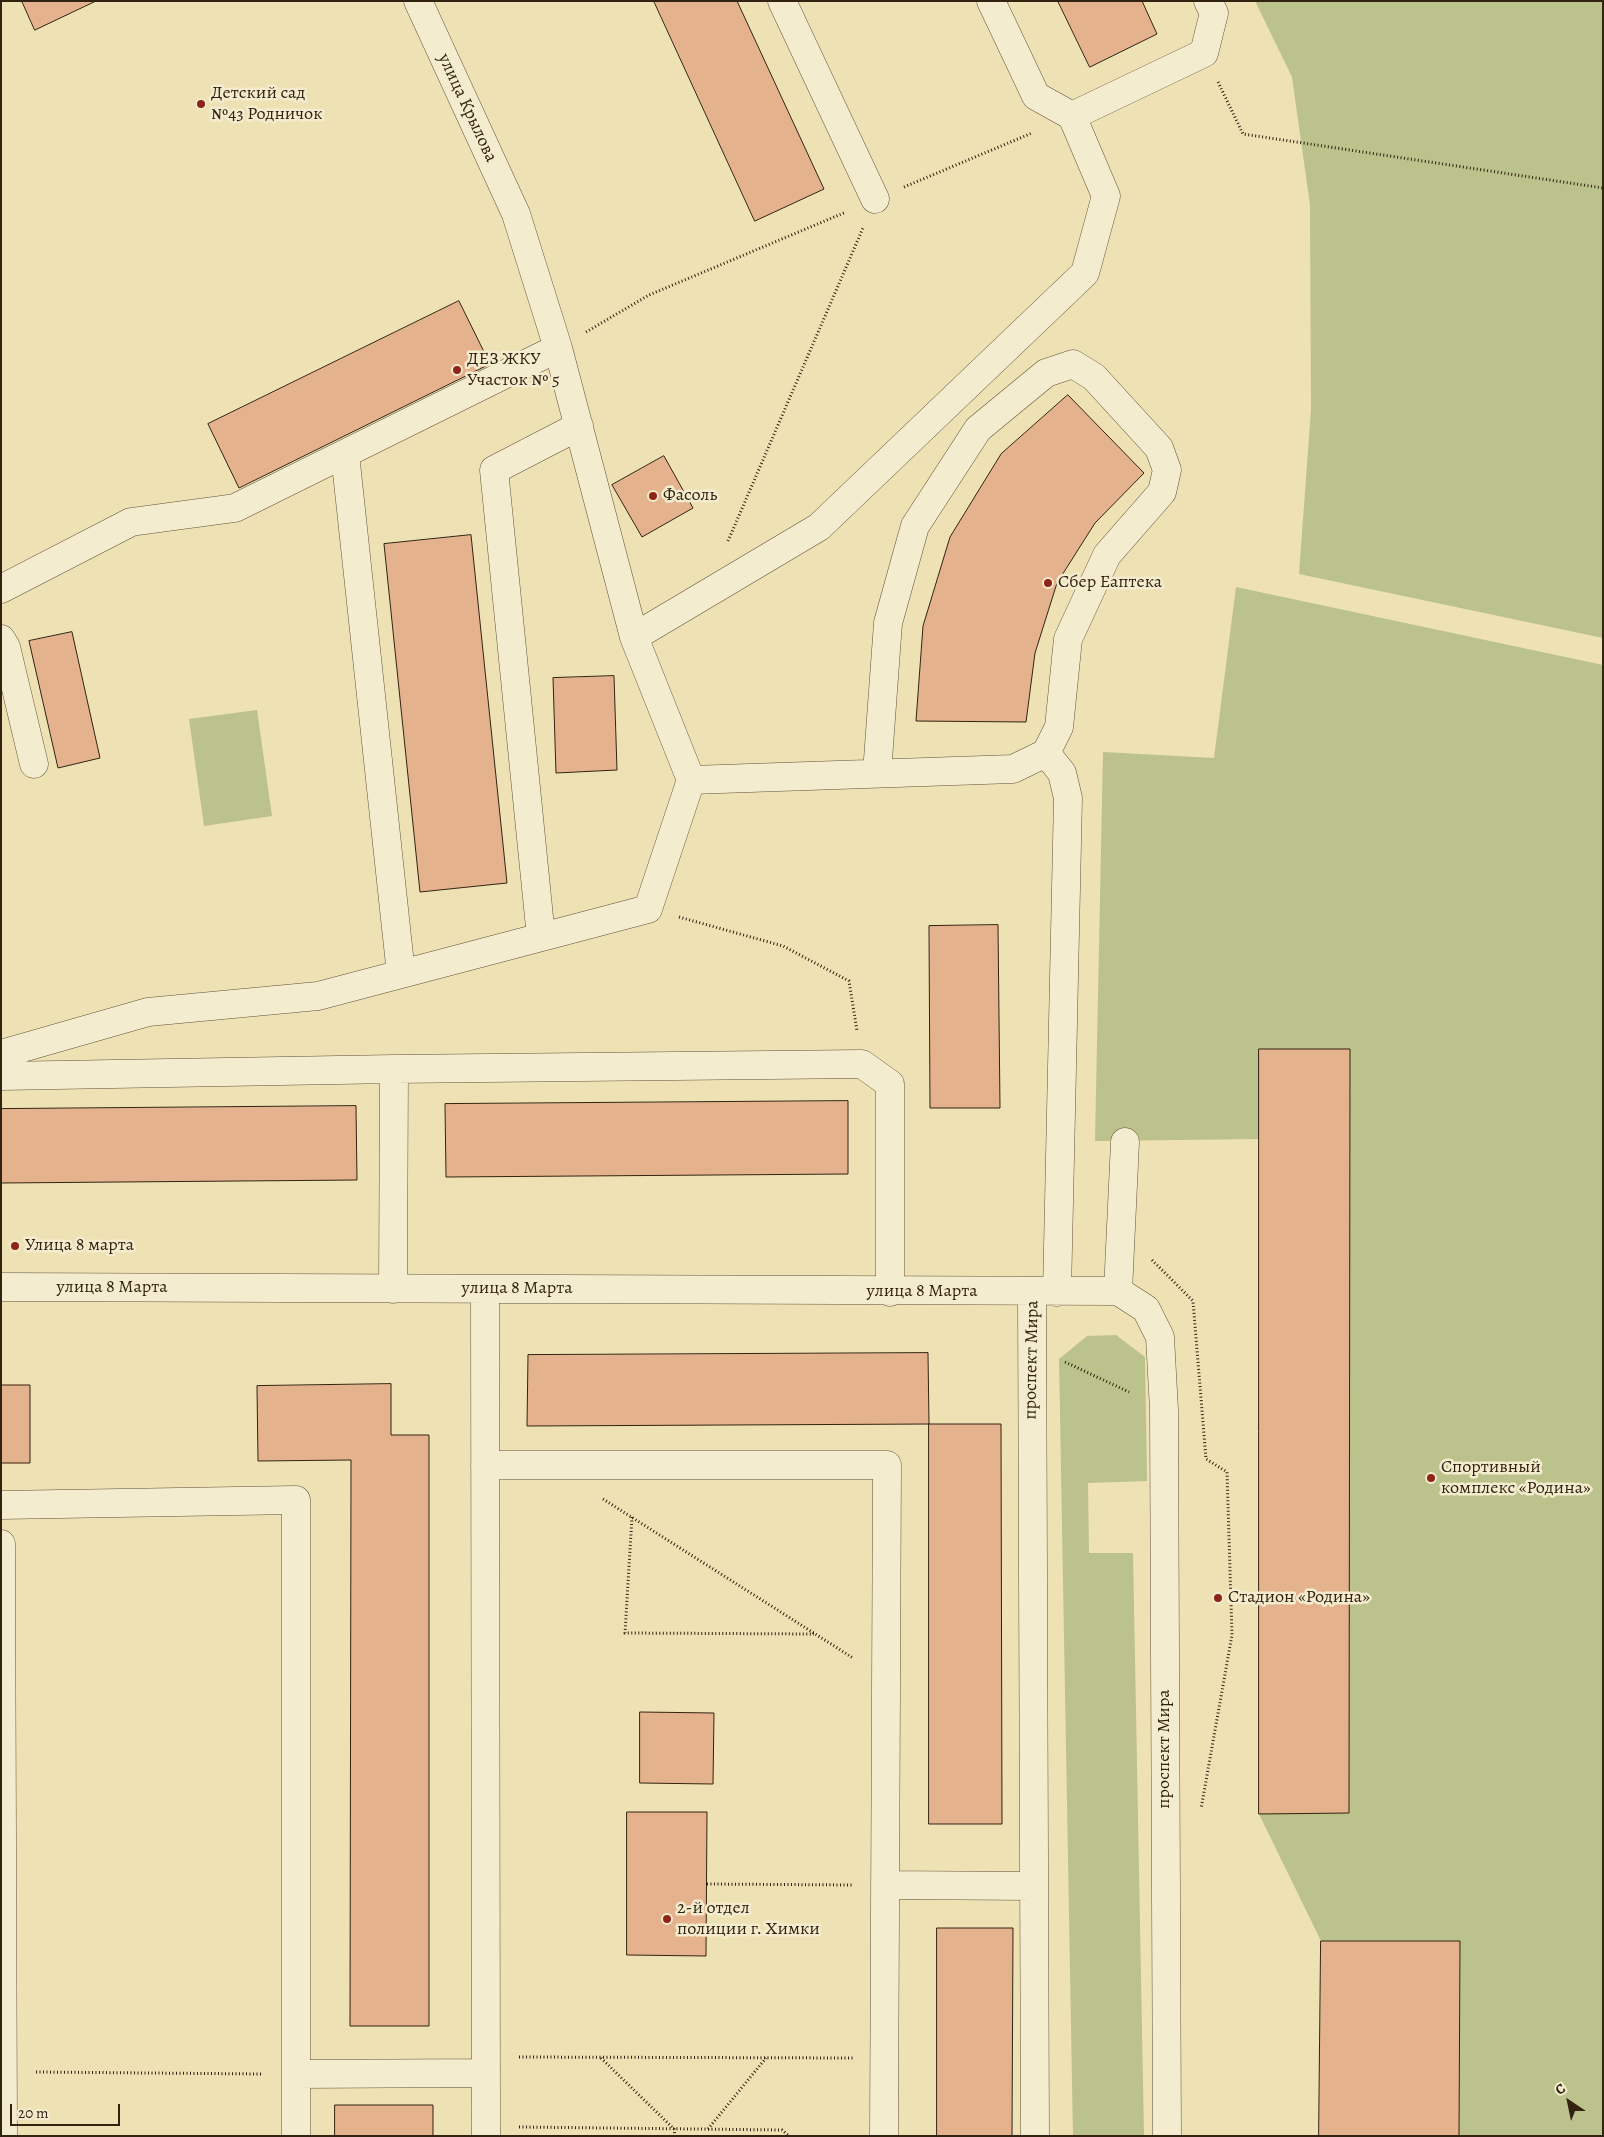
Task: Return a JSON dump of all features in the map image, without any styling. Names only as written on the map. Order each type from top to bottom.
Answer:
[{"type":"street","name":"улица Крылова","points":[[418,1],[516,214],[558,348],[634,637],[691,780]]},
{"type":"street","points":[[782,1],[875,200]]},
{"type":"street","points":[[634,637],[820,527],[1085,273],[1106,196],[1072,116],[1036,96],[991,1]]},
{"type":"street","points":[[1072,116],[1204,52],[1214,13],[1208,1]]},
{"type":"street","points":[[1,589],[131,522],[235,508],[558,348]]},
{"type":"street","points":[[1,1054],[148,1012],[318,996],[648,909],[691,780],[1012,769],[1046,754],[1059,727],[1068,639],[1107,555],[1162,492],[1167,470],[1159,448],[1094,377],[1073,364],[1046,373],[978,429],[915,526],[888,623],[877,773]]},
{"type":"street","points":[[541,938],[494,470],[579,426]]},
{"type":"street","points":[[346,454],[401,974]]},
{"type":"street","points":[[1,639],[6,647],[34,764]]},
{"type":"street","points":[[1044,1292],[1068,798],[1062,773],[1046,754]]},
{"type":"street","points":[[1,1076],[394,1069],[862,1064],[890,1084],[890,1292]]},
{"type":"street","points":[[393,1289],[394,1069]]},
{"type":"street","points":[[1118,1291],[1124,1142]]},
{"type":"street","name":"улица 8 Марта","points":[[1,1287],[1044,1292]]},
{"type":"street","points":[[485,1289],[486,2131]]},
{"type":"street","name":"проспект Мира","points":[[1035,2136],[1033,1886],[1044,1292],[1118,1291],[1146,1309],[1160,1337],[1164,1410],[1167,2136]]},
{"type":"street","points":[[485,1465],[887,1465],[884,2136]]},
{"type":"street","points":[[1,1505],[296,1500],[296,2136]]},
{"type":"street","points":[[1,1544],[3,2136]]},
{"type":"street","points":[[885,1885],[1033,1886]]},
{"type":"street","points":[[296,2074],[486,2065]]},
{"type":"path","points":[[1204,52],[1243,134],[1603,188]]},
{"type":"path","points":[[727,543],[875,200]]},
{"type":"path","points":[[558,348],[649,295]]},
{"type":"path","points":[[648,909],[783,946],[849,980],[862,1064]]},
{"type":"path","points":[[1059,1359],[1137,1396]]},
{"type":"path","points":[[1201,1811],[1232,1635],[1227,1472]]},
{"type":"path","points":[[599,1496],[886,1679]]},
{"type":"path","points":[[632,1517],[625,1632],[816,1634]]},
{"type":"path","points":[[707,1884],[885,1885]]},
{"type":"path","points":[[486,2065],[601,2057],[884,2058]]},
{"type":"path","points":[[601,2057],[674,2129],[675,2136]]},
{"type":"path","points":[[708,2129],[766,2058]]},
{"type":"path","points":[[2,2072],[296,2074]]},
{"type":"path","points":[[486,2131],[782,2130],[789,2136]]},
{"type":"green space","points":[[1255,1],[1603,1],[1603,638],[1299,574],[1311,410],[1310,205],[1292,77]]},
{"type":"green space","name":"Спортивный комплекс «Родина»","points":[[1236,587],[1603,665],[1603,2136],[1319,2136],[1321,1941],[1259,1814],[1259,1139],[1095,1141],[1103,752],[1214,758]]},
{"type":"green space","points":[[257,710],[272,816],[204,826],[189,719]]},
{"type":"green space","points":[[1116,1335],[1145,1357],[1147,1481],[1088,1483],[1089,1553],[1133,1553],[1144,2136],[1073,2136],[1059,1359],[1087,1336]]},
{"type":"building","points":[[22,1],[96,1],[35,30]]},
{"type":"building","points":[[654,1],[737,1],[824,189],[755,221]]},
{"type":"building","points":[[1058,1],[1142,1],[1157,34],[1090,67]]},
{"type":"building","points":[[459,301],[490,364],[239,488],[208,424]]},
{"type":"building","points":[[1068,395],[1144,473],[1095,523],[1057,583],[1035,653],[1026,722],[916,721],[923,626],[950,537],[1001,454]]},
{"type":"building","name":"Фасоль","points":[[664,456],[693,508],[642,537],[612,485]]},
{"type":"building","points":[[471,535],[507,883],[420,892],[384,544]]},
{"type":"building","points":[[72,632],[100,758],[58,768],[29,641]]},
{"type":"building","points":[[614,676],[617,770],[556,773],[553,678]]},
{"type":"building","points":[[998,925],[1000,1108],[930,1108],[929,926]]},
{"type":"building","points":[[1259,1049],[1350,1049],[1349,1813],[1259,1814]]},
{"type":"building","points":[[848,1101],[848,1174],[446,1177],[445,1104]]},
{"type":"building","points":[[356,1106],[357,1180],[1,1183],[1,1109]]},
{"type":"building","points":[[928,1353],[929,1424],[527,1426],[528,1355]]},
{"type":"building","points":[[391,1384],[391,1435],[429,1435],[429,2026],[350,2026],[351,1460],[258,1461],[257,1386]]},
{"type":"building","points":[[1,1385],[30,1385],[30,1463],[1,1463]]},
{"type":"building","points":[[929,1424],[1001,1424],[1002,1824],[929,1824]]},
{"type":"building","points":[[640,1712],[714,1713],[713,1784],[640,1783]]},
{"type":"building","name":"2-й отдел полиции г. Химки","points":[[627,1812],[707,1812],[706,1956],[627,1955]]},
{"type":"building","points":[[937,1928],[1013,1928],[1012,2136],[937,2136]]},
{"type":"building","points":[[1321,1941],[1460,1941],[1459,2136],[1319,2136]]},
{"type":"building","points":[[335,2105],[433,2105],[433,2136],[335,2136]]},
{"type":"place","name":"Детский сад №43 Родничок","points":[[201,104]]},
{"type":"place","name":"ДЕЗ ЖКУ Участок № 5","points":[[457,370]]},
{"type":"place","name":"Фасоль","points":[[653,496]]},
{"type":"place","name":"Сбер Еаптека","points":[[1048,583]]},
{"type":"place","name":"Улица 8 марта","points":[[15,1246]]},
{"type":"place","name":"Спортивный комплекс «Родина»","points":[[1431,1478]]},
{"type":"place","name":"Стадион «Родина»","points":[[1218,1598]]},
{"type":"place","name":"2-й отдел полиции г. Химки","points":[[667,1919]]}]
